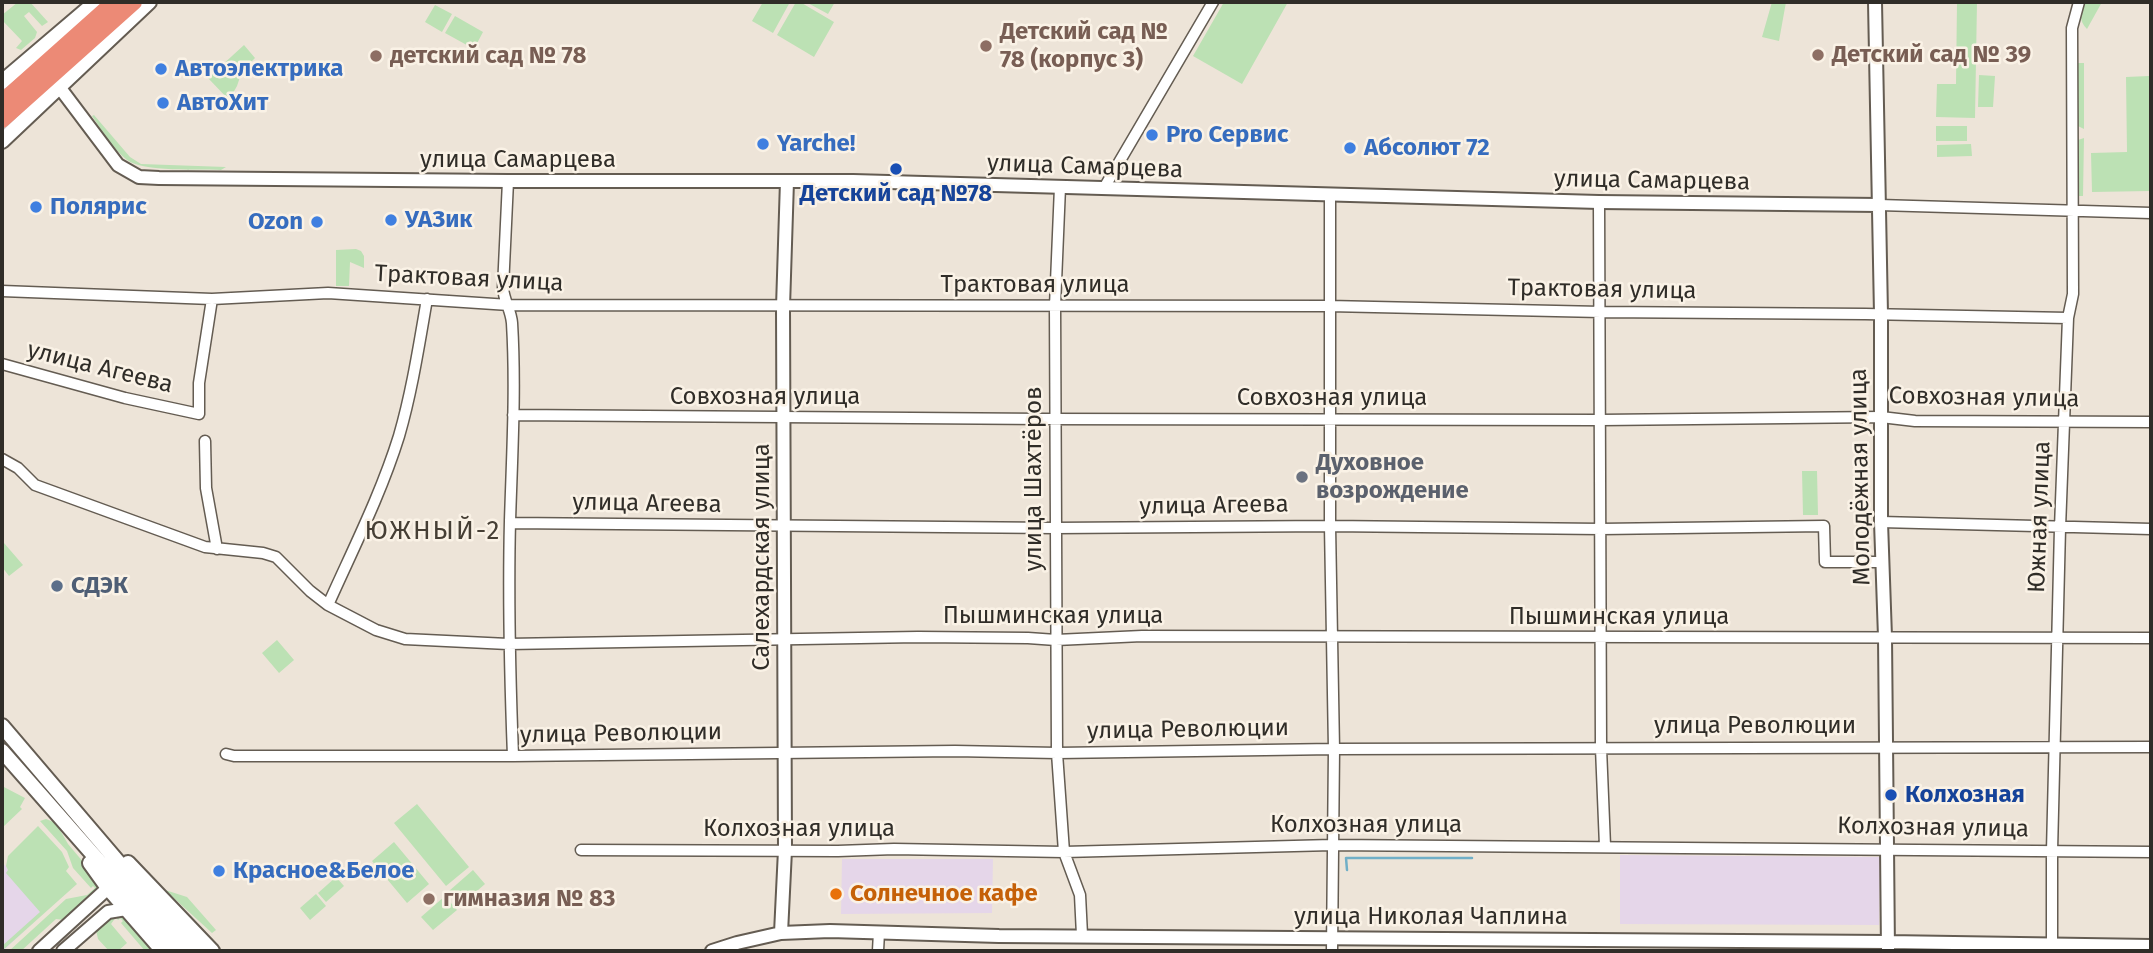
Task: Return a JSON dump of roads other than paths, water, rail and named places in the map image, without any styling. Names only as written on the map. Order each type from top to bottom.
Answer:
[{"type":"highway","points":[[2,102],[114,2]]},
{"type":"highway","points":[[2,120],[134,2]]},
{"type":"main road","points":[[2,82],[96,2]]},
{"type":"main road","points":[[2,141],[149,2]]},
{"type":"main road","points":[[2,726],[194,951]]},
{"type":"main road","points":[[2,751],[178,951]]},
{"type":"main road","points":[[50,807],[108,888],[163,951]]},
{"type":"main road","points":[[79,816],[150,885],[212,951]]},
{"type":"street","points":[[1104,188],[1213,2]]},
{"type":"street","name":"Молодёжная улица","points":[[1875,2],[1888,946]]},
{"type":"street","name":"Южная улица","points":[[2052,947],[2060,528],[2068,318],[2073,294],[2072,28],[2079,2]]},
{"type":"street","name":"улица Самарцева","points":[[60,88],[109,156],[125,170],[139,177],[256,180],[853,181],[1599,202],[1879,205],[2151,213]]},
{"type":"street","points":[[508,181],[503,288],[512,326],[513,415],[508,644],[513,756]]},
{"type":"street","name":"Салехардская улица","points":[[781,933],[785,850],[782,640],[783,307],[788,181]]},
{"type":"street","name":"улица Шахтёров","points":[[1060,187],[1055,306],[1057,753],[1063,852],[1080,895],[1083,935]]},
{"type":"street","points":[[1330,194],[1330,526],[1334,749],[1332,945]]},
{"type":"street","points":[[1599,202],[1601,748],[1605,846]]},
{"type":"street","name":"Трактовая улица","points":[[2,291],[212,299],[328,293],[509,305],[1329,306],[2068,318]]},
{"type":"street","name":"улица Агеева","points":[[2,364],[125,398],[199,414],[199,383],[212,299]]},
{"type":"street","points":[[328,605],[388,469],[399,436],[410,397],[427,299]]},
{"type":"street","name":"Совхозная улица","points":[[513,415],[1601,420],[1881,417],[1915,421],[2151,422]]},
{"type":"street","points":[[205,441],[206,488],[216,549]]},
{"type":"street","name":"Пышминская улица","points":[[2,459],[18,468],[35,485],[193,542],[216,549],[263,553],[276,557],[328,605],[376,630],[405,639],[508,644],[986,638],[1056,640],[1142,636],[2151,638]]},
{"type":"street","points":[[1881,522],[2151,529]]},
{"type":"street","name":"улица Агеева","points":[[510,523],[1055,528],[1330,526],[1601,529],[1825,526],[1825,562],[1882,562]]},
{"type":"street","name":"улица Революции","points":[[226,754],[234,757],[336,757],[969,751],[1057,753],[1334,749],[2151,747]]},
{"type":"street","name":"Колхозная улица","points":[[581,850],[838,852],[894,849],[1063,852],[1332,845],[2151,852]]},
{"type":"street","points":[[39,951],[108,888]]},
{"type":"street","points":[[63,951],[107,912],[126,909]]},
{"type":"street","points":[[878,932],[878,951]]},
{"type":"street","name":"улица Николая Чаплина","points":[[712,951],[781,933],[878,932],[1083,935],[1332,945],[2151,946]]},
{"type":"waterway","points":[[1347,870],[1346,858],[1472,858]]},
{"type":"place","name":"Детский сад № 78 (корпус 3)","points":[[986,46]]},
{"type":"place","name":"Детский сад № 39","points":[[1818,55]]},
{"type":"place","name":"детский сад № 78","points":[[376,56]]},
{"type":"place","name":"Автоэлектрика","points":[[161,69]]},
{"type":"place","name":"АвтоХит","points":[[163,103]]},
{"type":"place","name":"Pro Сервис","points":[[1152,135]]},
{"type":"place","name":"Yarche!","points":[[763,144]]},
{"type":"place","name":"Абсолют 72","points":[[1350,148]]},
{"type":"place","name":"Детский сад №78","points":[[896,169]]},
{"type":"place","name":"Полярис","points":[[36,207]]},
{"type":"place","name":"УАЗик","points":[[391,220]]},
{"type":"place","name":"Ozon","points":[[317,222]]},
{"type":"place","name":"Духовное возрождение","points":[[1302,477]]},
{"type":"place","name":"СДЭК","points":[[57,586]]},
{"type":"place","name":"Колхозная","points":[[1891,795]]},
{"type":"place","name":"Красное&Белое","points":[[219,871]]},
{"type":"place","name":"Солнечное кафе","points":[[836,894]]},
{"type":"place","name":"гимназия № 83","points":[[429,899]]},
{"type":"district","name":"ЮЖНЫЙ-2","points":[[433,532]]}]
